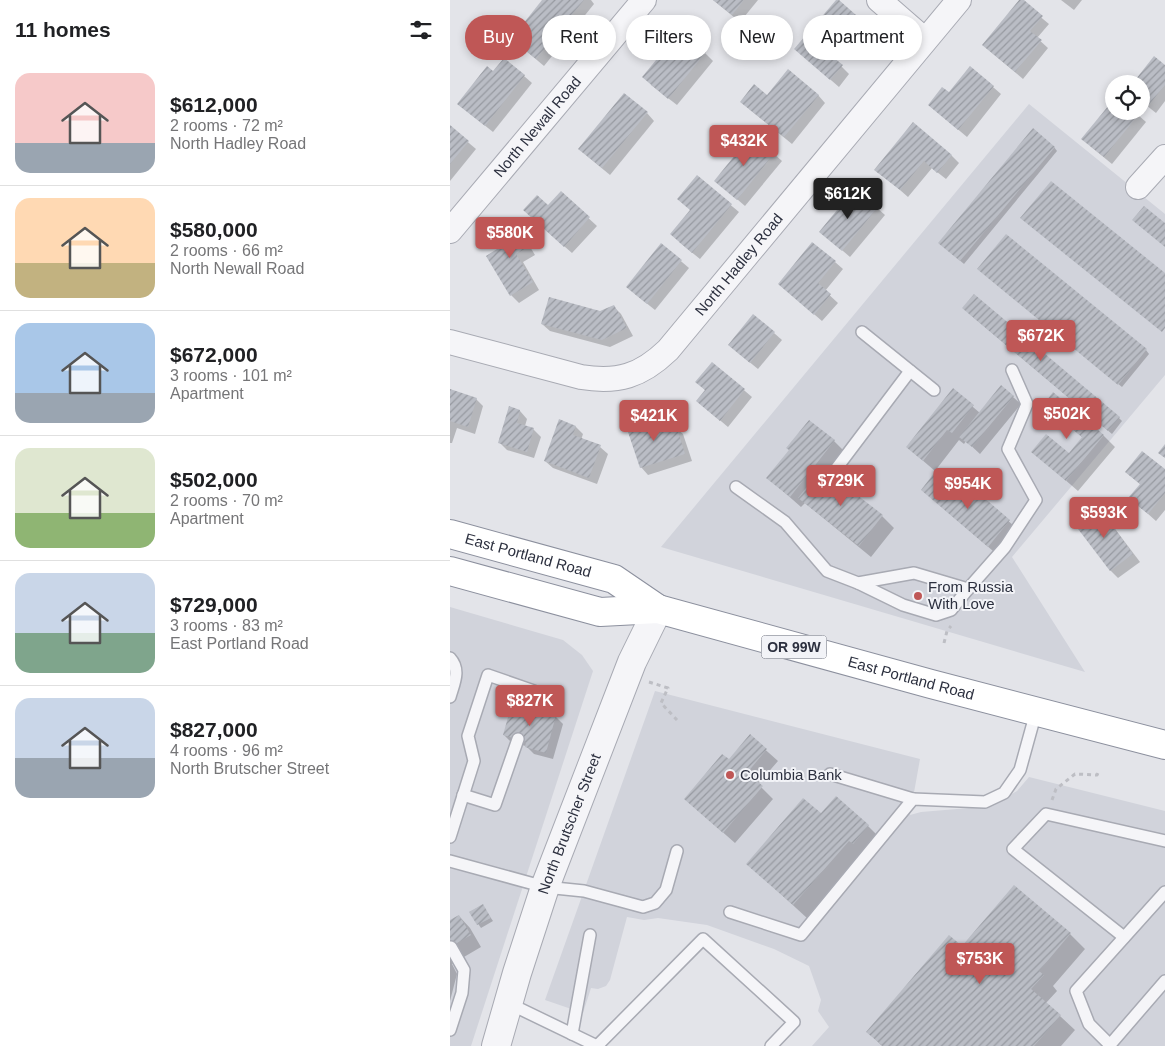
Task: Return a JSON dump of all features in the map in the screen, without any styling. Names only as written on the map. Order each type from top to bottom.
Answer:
[{"type":"highway","name":"East Portland Road","points":[[450,534],[614,579],[658,609]]},
{"type":"highway","name":"East Portland Road","points":[[450,571],[600,612],[658,609],[1036,712],[1165,745]]},
{"type":"street","name":"North Newall Road","points":[[450,231],[644,0]]},
{"type":"street","points":[[879,0],[925,40]]},
{"type":"street","name":"North Hadley Road","points":[[450,342],[581,377],[602,380],[629,375],[652,365],[668,350],[959,0]]},
{"type":"street","points":[[1138,187],[1165,157]]},
{"type":"street","name":"North Brutscher Street","points":[[496,1046],[544,887],[632,662],[658,609]]},
{"type":"lane","points":[[862,332],[934,390]]},
{"type":"lane","points":[[736,486],[785,522],[827,571],[858,583],[903,605],[936,615],[952,610],[1005,547],[1036,500],[1008,449],[1027,404],[1012,370]]},
{"type":"lane","points":[[836,469],[910,371]]},
{"type":"lane","points":[[858,583],[914,572],[968,589]]},
{"type":"lane","points":[[450,658],[454,662],[457,674],[450,697]]},
{"type":"lane","points":[[450,837],[474,761],[468,736],[488,675],[534,691],[529,707]]},
{"type":"lane","points":[[830,774],[913,799],[985,802],[1004,793],[1020,770],[1036,712]]},
{"type":"lane","points":[[463,795],[495,805],[518,740]]},
{"type":"lane","points":[[730,912],[802,935],[913,799]]},
{"type":"lane","points":[[1124,937],[1014,849],[1046,814],[1165,841]]},
{"type":"lane","points":[[450,861],[544,887],[584,892],[643,907],[655,903],[666,890],[677,852]]},
{"type":"lane","points":[[1165,892],[1076,991],[1089,1024],[1109,1045],[1165,981]]},
{"type":"lane","points":[[572,1034],[590,935]]},
{"type":"lane","points":[[508,1003],[597,1046],[703,939],[794,1022],[771,1046]]},
{"type":"lane","points":[[450,1030],[462,993],[464,970],[451,946]]},
{"type":"path","points":[[648,682],[668,688],[660,703],[677,720]]},
{"type":"path","points":[[1046,814],[1056,789],[1075,774],[1097,774],[1099,771]]},
{"type":"shaded area","points":[[1029,104],[1165,214],[1165,375],[1012,557],[1085,672],[661,547]]},
{"type":"shaded area","points":[[450,607],[563,640],[582,655],[593,671],[471,1046],[450,1046]]},
{"type":"shaded area","points":[[655,691],[920,759],[910,815],[921,812],[981,807],[998,802],[1017,791],[1029,777],[1165,811],[1165,1046],[812,1046],[829,1027],[818,1011],[821,1000],[809,966],[774,949],[707,925],[658,918],[644,920],[627,917],[610,980],[606,986],[598,989],[591,988],[583,1013],[545,1000]]},
{"type":"building","points":[[542,0],[584,0],[572,15],[542,15],[542,52],[536,59],[532,56],[532,15],[530,15]]},
{"type":"building","points":[[713,0],[744,0],[732,15]]},
{"type":"building","points":[[836,0],[839,0],[856,15],[823,15]]},
{"type":"building","points":[[1019,0],[1024,0],[1043,16],[1030,31],[1042,40],[1015,72],[982,45]]},
{"type":"building","points":[[803,38],[803,57],[794,49]]},
{"type":"building","points":[[1154,56],[1165,65],[1165,85],[1150,104],[1150,75],[1139,75]]},
{"type":"building","points":[[502,60],[506,60],[525,75],[485,126],[457,104],[487,66],[493,71]]},
{"type":"building","points":[[656,60],[700,60],[668,99],[642,77]]},
{"type":"building","points":[[807,60],[837,60],[843,65],[830,80]]},
{"type":"building","points":[[970,66],[994,86],[958,130],[928,105],[942,87],[949,92]]},
{"type":"building","points":[[788,69],[819,95],[784,137],[740,102],[754,84],[767,95]]},
{"type":"building","points":[[624,93],[648,112],[602,168],[578,149]]},
{"type":"building","points":[[1105,110],[1105,120],[1134,120],[1104,157],[1081,139]]},
{"type":"building","points":[[913,122],[952,155],[937,173],[924,161],[900,190],[874,170]]},
{"type":"building","points":[[450,125],[469,141],[450,164]]},
{"type":"building","points":[[1033,128],[1055,147],[960,261],[938,243]]},
{"type":"building","points":[[752,134],[775,152],[737,200],[714,181]]},
{"type":"building","points":[[697,175],[732,204],[692,253],[670,234],[690,210],[677,199]]},
{"type":"building","points":[[1051,181],[1165,273],[1165,328],[1162,332],[1020,218]]},
{"type":"building","points":[[855,188],[878,207],[842,251],[819,232]]},
{"type":"building","points":[[561,191],[590,217],[564,247],[523,210],[537,195],[548,205]]},
{"type":"building","points":[[1144,206],[1165,223],[1165,247],[1132,220]]},
{"type":"building","points":[[510,218],[528,247],[516,254],[533,282],[510,296],[486,256],[505,244],[495,227]]},
{"type":"building","points":[[1006,234],[1147,349],[1118,385],[977,269]]},
{"type":"building","points":[[812,242],[836,261],[818,283],[831,294],[814,315],[778,284]]},
{"type":"building","points":[[661,243],[682,260],[647,304],[626,287]]},
{"type":"building","points":[[974,294],[1120,417],[1108,431],[962,308]]},
{"type":"building","points":[[549,297],[600,311],[614,305],[627,328],[602,340],[541,324]]},
{"type":"building","points":[[753,314],[775,332],[750,363],[728,345]]},
{"type":"building","points":[[712,362],[745,389],[720,421],[696,401],[705,390],[695,382]]},
{"type":"building","points":[[1001,385],[1014,396],[972,447],[959,437]]},
{"type":"building","points":[[953,388],[974,405],[952,433],[947,430],[923,461],[906,447]]},
{"type":"building","points":[[450,389],[477,398],[468,427],[450,421]]},
{"type":"building","points":[[1053,392],[1104,435],[1066,481],[1031,452],[1046,434],[1069,453],[1082,437],[1043,405]]},
{"type":"building","points":[[509,406],[520,410],[517,423],[534,428],[527,452],[498,443]]},
{"type":"building","points":[[647,416],[653,433],[676,425],[685,454],[640,468],[625,423]]},
{"type":"building","points":[[559,419],[576,426],[573,435],[601,445],[589,478],[544,461]]},
{"type":"building","points":[[809,420],[835,440],[790,497],[766,478],[789,450],[786,448]]},
{"type":"building","points":[[1165,444],[1165,458],[1158,453]]},
{"type":"building","points":[[1142,451],[1165,469],[1165,493],[1148,514],[1128,498],[1140,484],[1125,472]]},
{"type":"building","points":[[822,468],[883,515],[859,546],[798,498]]},
{"type":"building","points":[[934,473],[967,500],[975,490],[1010,520],[988,547],[921,490]]},
{"type":"building","points":[[1099,507],[1133,554],[1110,571],[1075,525]]},
{"type":"building","points":[[512,703],[556,715],[546,753],[525,747],[526,742],[503,735]]},
{"type":"building","points":[[750,734],[767,749],[747,773],[763,786],[723,833],[684,799],[722,754],[729,759]]},
{"type":"building","points":[[836,796],[869,825],[853,844],[849,841],[793,905],[746,864],[803,798],[821,813]]},
{"type":"building","points":[[1014,885],[1071,933],[1039,971],[1044,975],[1031,989],[1061,1015],[1034,1046],[883,1046],[866,1032],[949,935],[962,946]]},
{"type":"building","points":[[483,904],[491,918],[477,925],[469,912]]},
{"type":"building","points":[[459,915],[471,935],[450,947],[450,920]]},
{"type":"place","name":"From Russia With Love","points":[[918,596]]},
{"type":"place","name":"Columbia Bank","points":[[730,775]]}]
